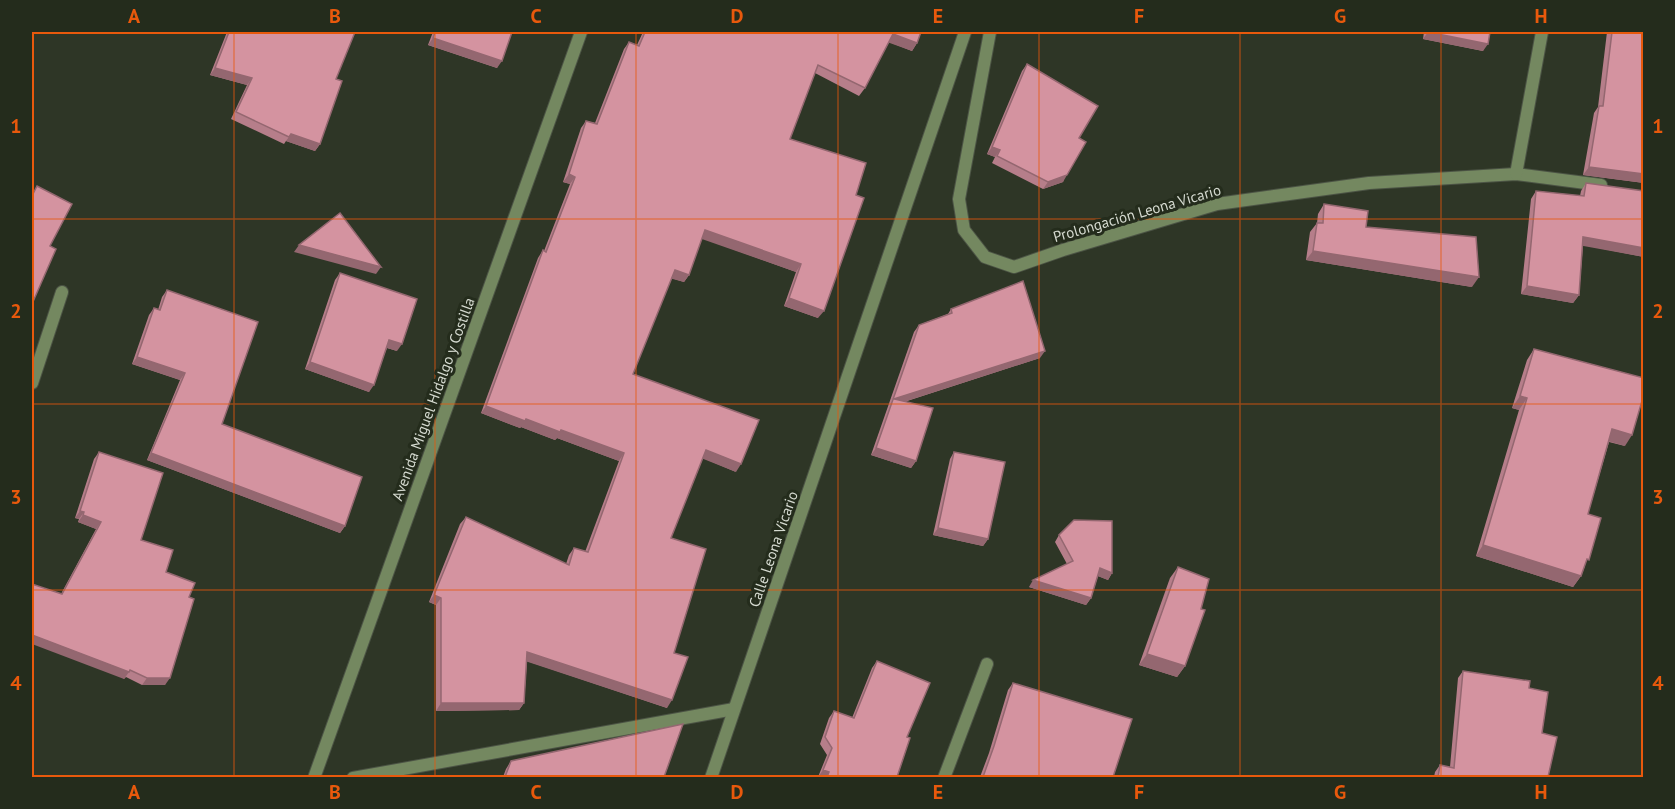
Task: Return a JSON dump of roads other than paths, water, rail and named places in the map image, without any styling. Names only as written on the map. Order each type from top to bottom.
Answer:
[{"type":"street","name":"Avenida Miguel Hidalgo y Costilla","points":[[314,777],[580,32]]},
{"type":"street","name":"Calle Leona Vicario","points":[[711,777],[965,32]]},
{"type":"street","name":"Prolongación Leona Vicario","points":[[990,32],[958,199],[964,230],[985,258],[1014,267],[1216,204],[1369,183],[1516,174],[1609,186]]},
{"type":"street","points":[[1516,174],[1542,32]]},
{"type":"street","points":[[32,383],[62,292]]},
{"type":"street","points":[[944,777],[987,664]]},
{"type":"street","points":[[353,777],[734,709]]}]
